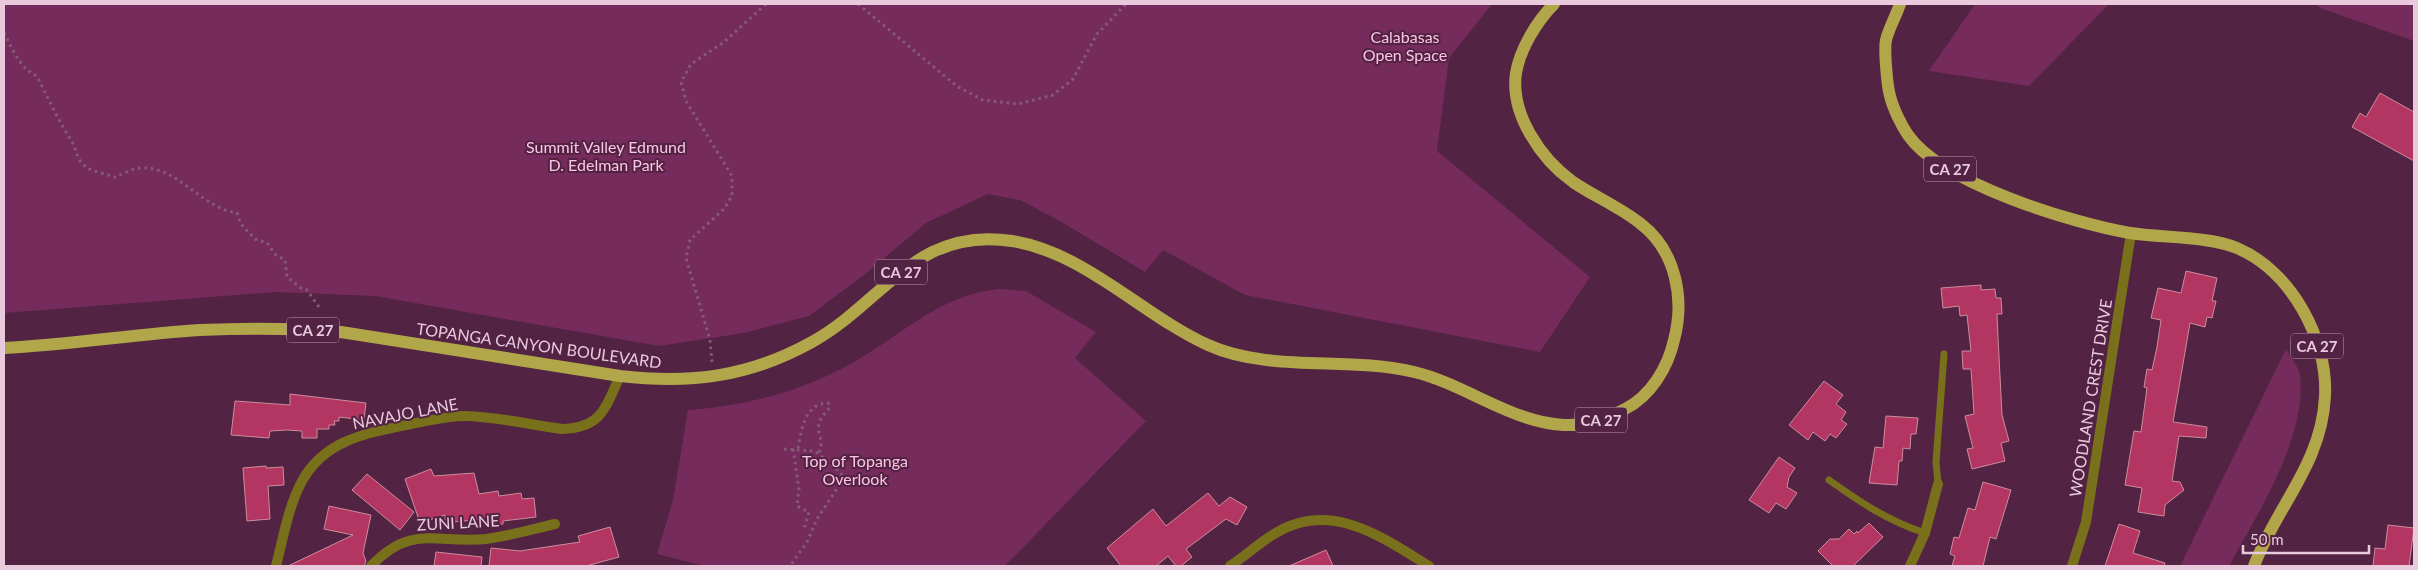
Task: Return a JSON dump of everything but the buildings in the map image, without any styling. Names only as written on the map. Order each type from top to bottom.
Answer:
[{"type":"main road","name":"TOPANGA CANYON BOULEVARD","points":[[4,348],[66,345],[201,330],[297,328],[340,332],[661,381],[714,378],[785,355],[814,341],[843,322],[896,275],[929,252],[959,243],[1011,241],[1041,249],[1066,259],[1176,330],[1214,348],[1266,360],[1358,363],[1416,372],[1528,418],[1564,425],[1597,422],[1631,406],[1652,386],[1670,358],[1679,320],[1678,284],[1666,254],[1645,226],[1572,181],[1547,158],[1528,130],[1517,98],[1516,73],[1526,44],[1554,4]]},
{"type":"main road","name":"CA 27","points":[[1900,4],[1886,42],[1890,96],[1908,136],[1931,157],[1963,177],[2052,212],[2090,224],[2131,233],[2220,243],[2236,248],[2252,256],[2280,279],[2297,301],[2311,326],[2322,363],[2325,395],[2322,424],[2300,482],[2254,566]]},
{"type":"street","name":"WOODLAND CREST DRIVE","points":[[2072,566],[2086,522],[2131,233]]},
{"type":"street","name":"NAVAJO LANE","points":[[276,566],[294,501],[302,482],[314,464],[333,448],[358,435],[443,418],[467,416],[562,429],[577,429],[594,422],[604,412],[620,376]]},
{"type":"street","points":[[1910,566],[1925,533],[1938,484]]},
{"type":"street","points":[[1230,566],[1275,533],[1299,524],[1320,520],[1348,522],[1377,534],[1430,566]]},
{"type":"street","name":"ZUNI LANE","points":[[371,566],[390,548],[409,540],[430,536],[456,539],[487,539],[555,524]]},
{"type":"lane","points":[[1938,484],[1936,462],[1944,354]]},
{"type":"lane","points":[[1829,480],[1873,511],[1898,524],[1925,533]]},
{"type":"path","points":[[714,378],[710,340],[686,258],[690,240],[724,209],[732,196],[732,176],[686,101],[681,82],[691,64],[724,42],[766,4]]},
{"type":"path","points":[[858,4],[958,87],[983,100],[1018,104],[1053,96],[1073,79],[1096,34],[1126,4]]},
{"type":"path","points":[[4,33],[9,47],[29,73],[36,76],[56,112],[62,129],[73,142],[76,156],[86,167],[115,177],[138,168],[159,169],[224,211],[237,212],[241,224],[255,239],[267,243],[276,255],[286,260],[287,277],[301,288],[307,290],[319,308]]},
{"type":"path","points":[[798,448],[804,420],[814,410],[828,403],[830,407],[822,416],[818,426],[822,441],[819,453]]},
{"type":"path","points":[[784,449],[798,448],[819,453],[840,472],[843,480],[835,489],[806,542],[790,566]]},
{"type":"path","points":[[793,449],[799,489],[797,506],[809,512],[804,529]]},
{"type":"path","points":[[806,523],[814,527]]},
{"type":"green space","name":"Summit Valley Edmund D. Edelman Park","points":[[4,4],[1492,4],[1449,58],[1437,151],[1590,277],[1540,352],[1245,295],[1163,250],[1145,272],[1058,220],[1020,200],[988,194],[926,223],[864,275],[809,316],[744,333],[659,346],[375,296],[275,292],[4,313]]},
{"type":"green space","points":[[1975,4],[2109,4],[2029,86],[1929,71]]},
{"type":"green space","points":[[2315,4],[2414,4],[2414,41],[2320,8]]},
{"type":"green space","name":"Top of Topanga Overlook","points":[[999,289],[1026,291],[1096,332],[1075,358],[1146,421],[1005,566],[704,566],[657,554],[673,500],[688,410],[729,405],[769,397],[808,384],[864,356],[937,309],[977,293]]},
{"type":"green space","points":[[2286,349],[2296,365],[2300,376],[2300,400],[2296,424],[2288,449],[2266,499],[2229,566],[2180,566]]},
{"type":"park label","name":"Calabasas Open Space","points":[[1405,45]]}]
